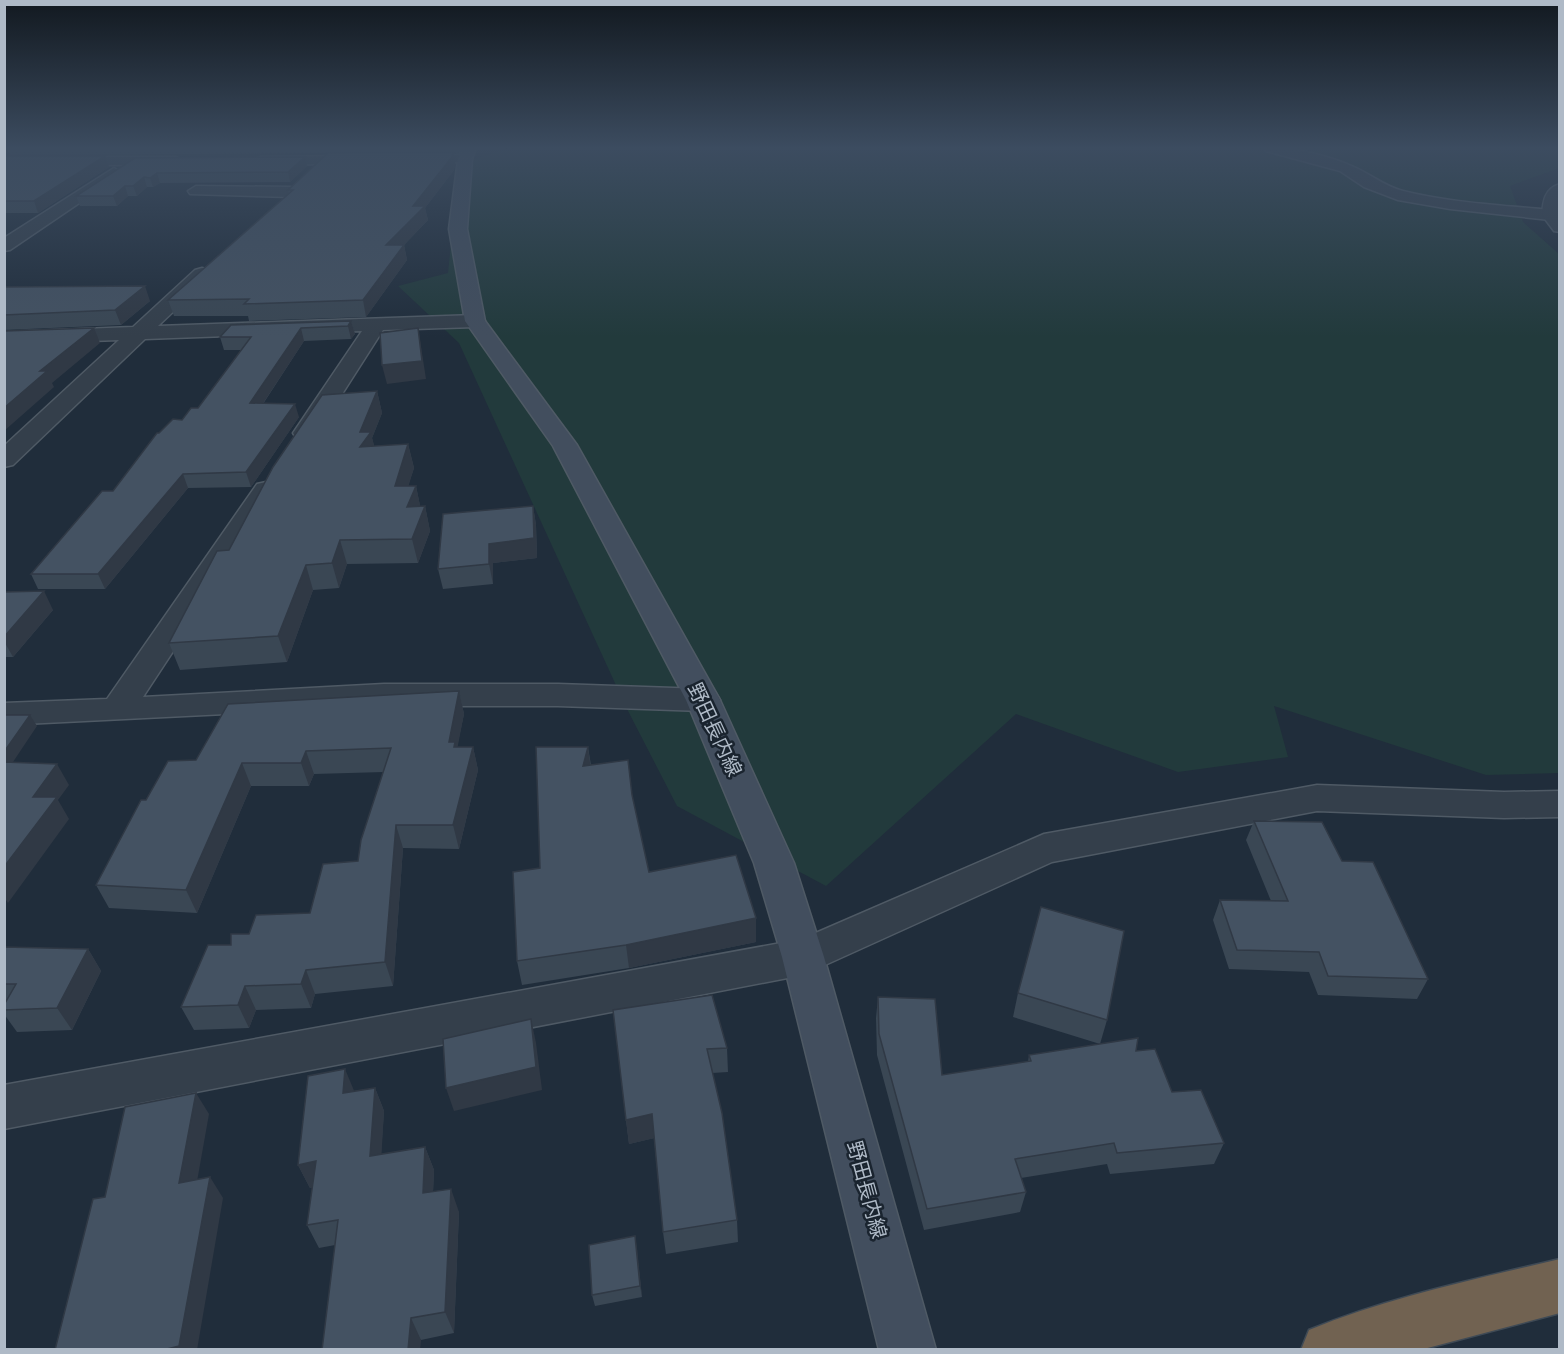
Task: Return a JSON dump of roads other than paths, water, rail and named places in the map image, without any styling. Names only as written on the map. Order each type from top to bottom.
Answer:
[{"type":"highway","points":[[1329,1350],[1432,1318],[1560,1286]]},
{"type":"main road","name":"野田長内線","points":[[460,211],[458,229],[475,321],[565,445],[703,700],[774,863],[803,957],[908,1350]]},
{"type":"street","points":[[4,246],[57,211]]},
{"type":"street","points":[[1494,211],[1555,221]]},
{"type":"street","points":[[4,460],[216,261]]},
{"type":"street","points":[[4,338],[475,321]]},
{"type":"street","points":[[117,710],[377,324]]},
{"type":"street","points":[[4,714],[384,695],[558,695],[703,700]]},
{"type":"street","points":[[4,1107],[803,957],[1044,849],[1317,798],[1504,805],[1560,804]]}]
